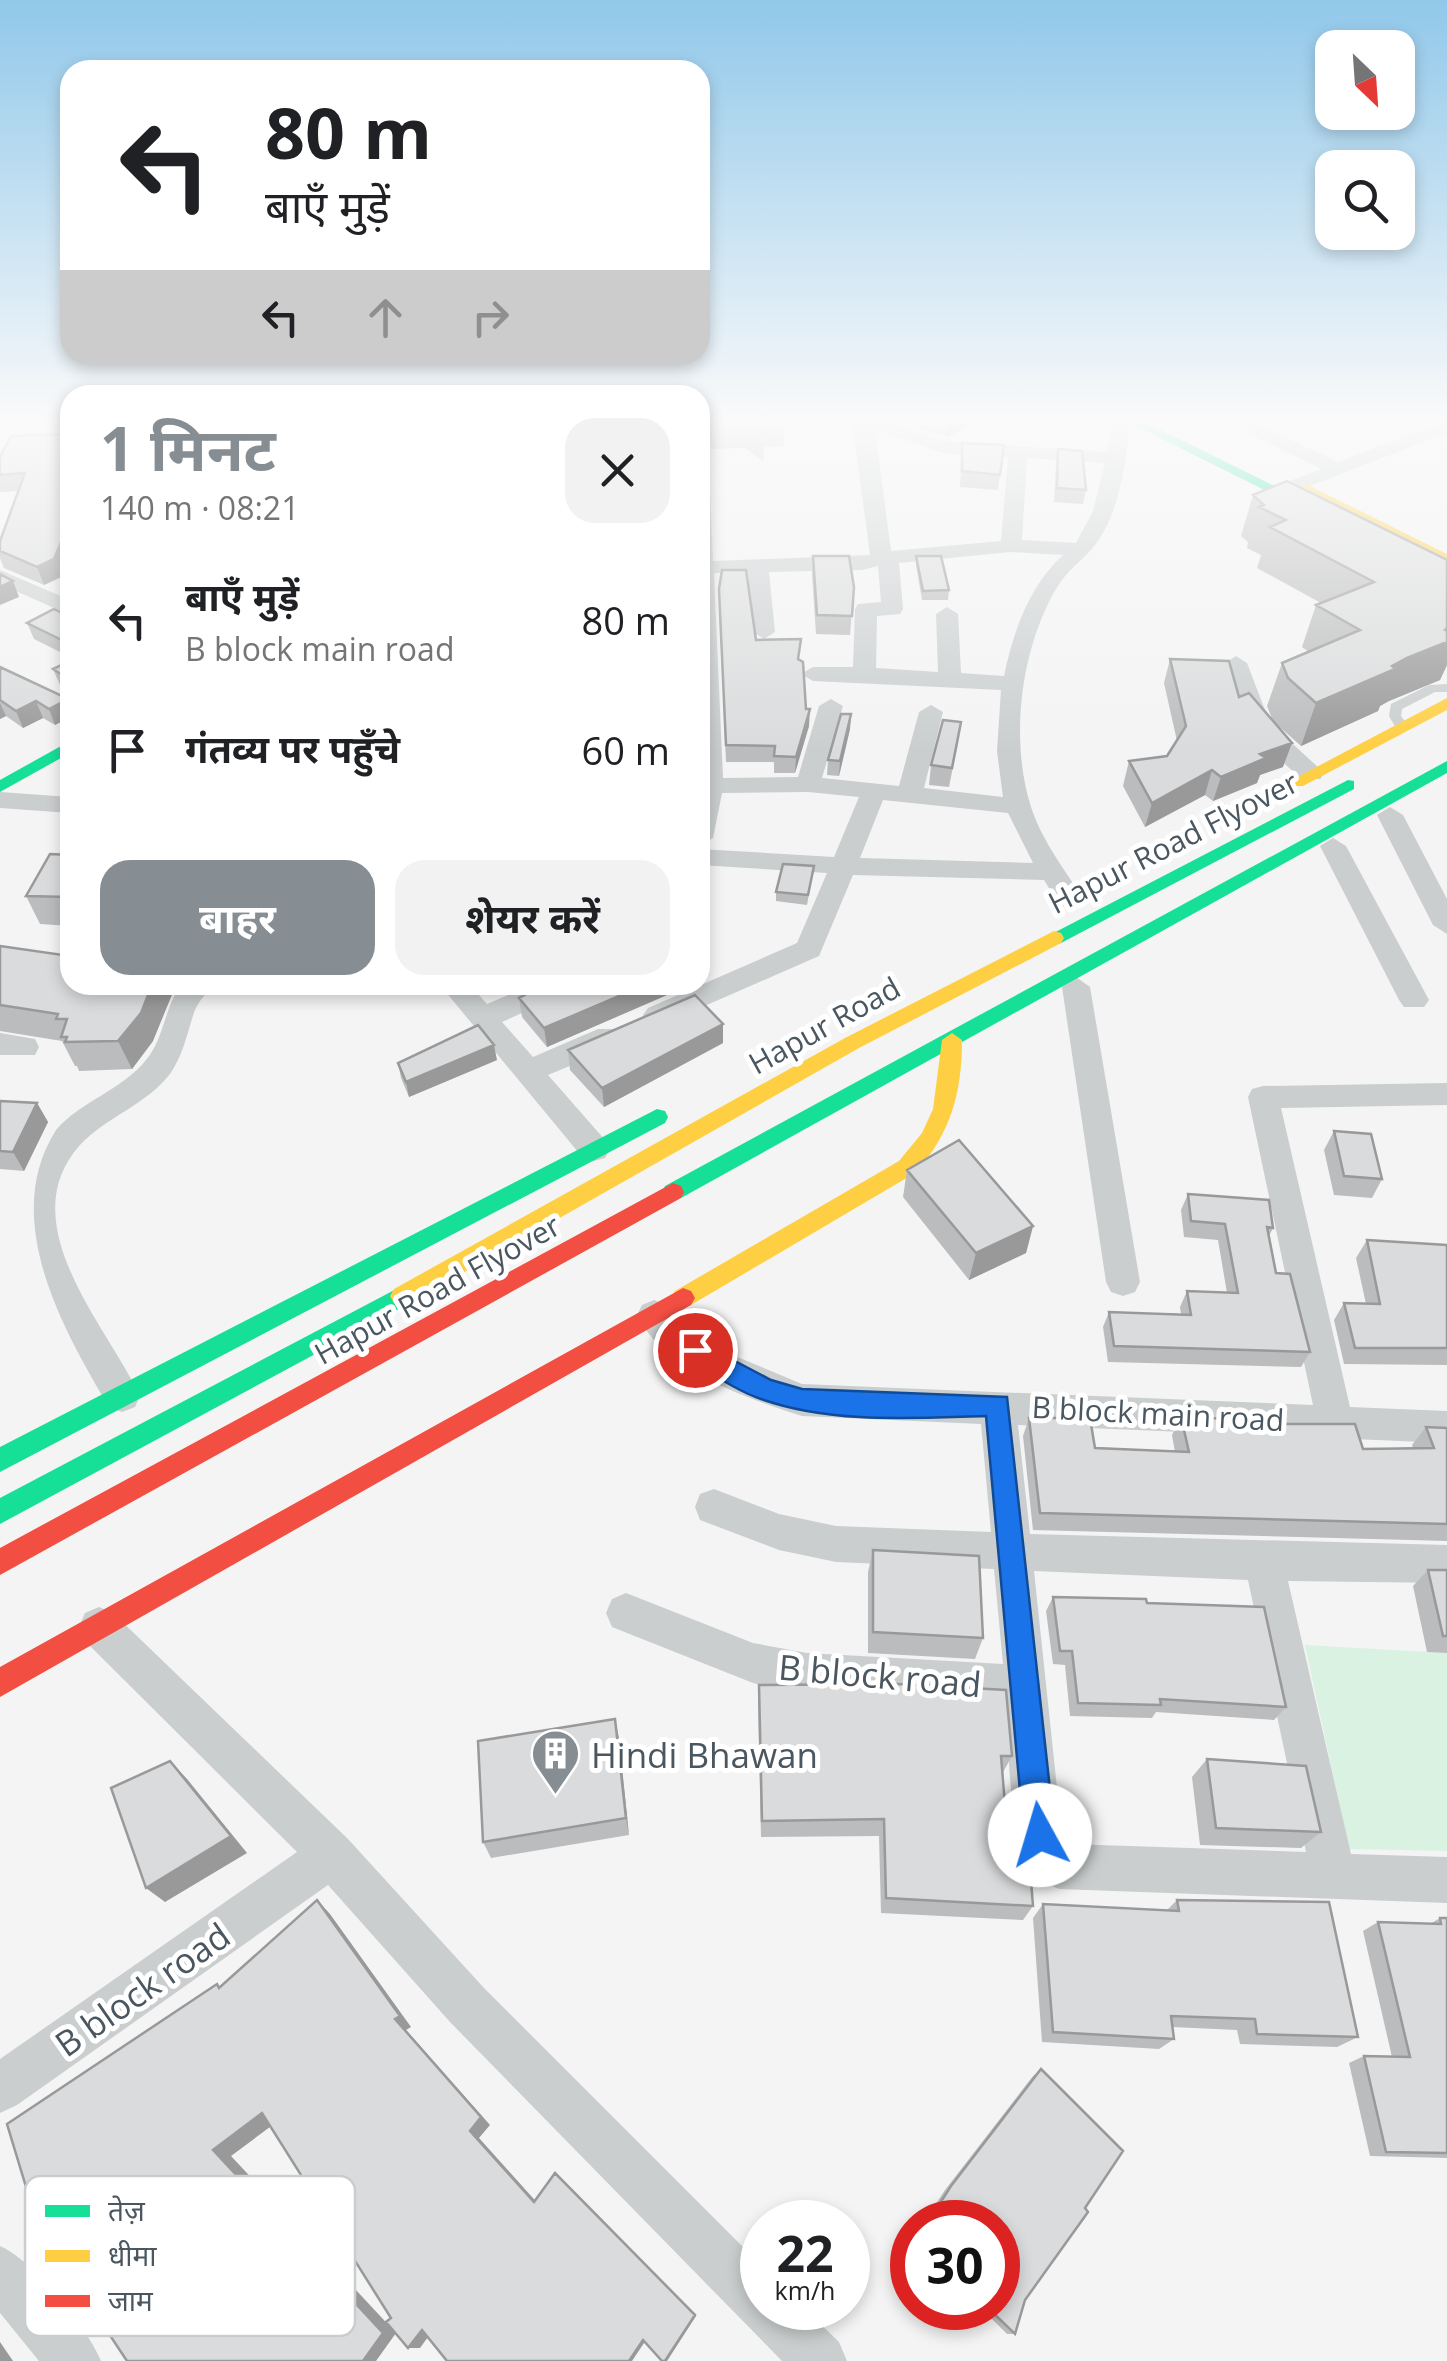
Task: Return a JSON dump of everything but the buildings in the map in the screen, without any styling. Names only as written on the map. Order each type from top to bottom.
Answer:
[{"type":"street","points":[[864,674],[866,609],[892,610],[880,530]]},
{"type":"street","points":[[1010,546],[1011,530]]},
{"type":"street","points":[[1070,900],[1018,806],[1010,766],[1015,684],[1030,622],[1048,585],[1094,530]]},
{"type":"street","points":[[1356,530],[1447,577]]},
{"type":"street","points":[[1387,530],[1447,560]]},
{"type":"street","points":[[710,567],[862,564],[884,558],[1010,546],[1080,550]]},
{"type":"street","points":[[758,566],[764,632]]},
{"type":"street","points":[[0,576],[60,603]]},
{"type":"street","points":[[947,614],[950,680]]},
{"type":"street","points":[[1236,663],[1247,711],[1264,733],[1311,774]]},
{"type":"street","points":[[813,674],[1015,684]]},
{"type":"street","points":[[1276,792],[1447,703]]},
{"type":"street","points":[[808,784],[831,706]]},
{"type":"street","points":[[910,792],[931,712]]},
{"type":"street","points":[[0,787],[60,752]]},
{"type":"street","name":"Hapur Road Flyover","points":[[0,1562],[732,1160],[915,1079],[952,1040],[1447,766]]},
{"type":"street","name":"Hapur Road Flyover","points":[[927,1004],[1377,770]]},
{"type":"street","points":[[710,786],[808,784],[875,788],[1018,806]]},
{"type":"street","points":[[710,992],[810,949],[875,788]]},
{"type":"street","points":[[980,1024],[1010,1025],[1390,815],[1447,788]]},
{"type":"street","points":[[0,800],[60,804]]},
{"type":"street","points":[[1390,815],[1447,925]]},
{"type":"street","points":[[1333,846],[1414,1000]]},
{"type":"street","points":[[710,858],[1053,872]]},
{"type":"street","points":[[927,1004],[946,964]]},
{"type":"street","points":[[1076,987],[1123,1282]]},
{"type":"street","points":[[122,1396],[65,1299],[47,1256],[37,1213],[44,1177],[66,1140],[164,1062],[178,1010],[188,995]]},
{"type":"street","points":[[463,995],[594,1149]]},
{"type":"street","points":[[484,1018],[534,995]]},
{"type":"street","points":[[528,1071],[704,995]]},
{"type":"street","name":"Hapur Road","points":[[750,1100],[927,1004]]},
{"type":"street","points":[[0,1683],[654,1315],[907,1167],[938,1135],[950,1108],[952,1040]]},
{"type":"street","points":[[915,1079],[950,1108]]},
{"type":"street","points":[[729,1080],[750,1100]]},
{"type":"street","points":[[1335,1423],[1264,1097],[1447,1094]]},
{"type":"street","name":"Hapur Road Flyover","points":[[0,1512],[262,1374],[750,1100]]},
{"type":"street","points":[[0,1460],[678,1106]]},
{"type":"street","name":"B block main road","points":[[654,1315],[676,1338],[714,1362],[764,1389],[802,1400],[908,1407],[998,1405],[1447,1427]]},
{"type":"street","name":"B block road","points":[[998,1405],[1040,1835],[1046,1851],[1060,1866],[1447,1880]]},
{"type":"street","points":[[714,1507],[811,1541],[1012,1553],[1447,1564]]},
{"type":"street","points":[[1264,1562],[1334,1877]]},
{"type":"street","name":"B block road","points":[[626,1614],[753,1663],[807,1674],[1023,1686]]},
{"type":"street","points":[[99,1627],[332,1855],[467,2006],[740,2280]]},
{"type":"street","name":"B block road","points":[[0,2088],[332,1855]]},
{"type":"street","points":[[0,2272],[25,2302]]},
{"type":"street","points":[[790,2330],[820,2361]]},
{"type":"street","points":[[53,2336],[74,2361]]},
{"type":"lane","points":[[1402,726],[1394,716],[1396,707],[1433,688],[1447,688]]},
{"type":"green space","points":[[1305,1645],[1447,1653],[1447,1851],[1349,1849]]},
{"type":"traffic: fast","points":[[0,787],[60,752]]},
{"type":"traffic: fast","points":[[673,1192],[1447,766]]},
{"type":"traffic: fast","points":[[1054,938],[1348,785]]},
{"type":"traffic: fast","points":[[0,1460],[657,1117]]},
{"type":"traffic: fast","points":[[0,1512],[402,1296]]},
{"type":"traffic: slow","points":[[1387,530],[1447,560]]},
{"type":"traffic: slow","points":[[1297,782],[1447,703]]},
{"type":"traffic: slow","points":[[402,1296],[852,1043],[1054,938]]},
{"type":"traffic: slow","points":[[683,1298],[907,1167],[930,1139],[944,1109],[952,1040]]},
{"type":"traffic: jam","points":[[0,1562],[673,1192]]},
{"type":"traffic: jam","points":[[0,1683],[683,1298]]},
{"type":"place","name":"Hindi Bhawan","points":[[556,1796]]},
{"type":"route","points":[[695,1350],[764,1389],[802,1400],[908,1407],[998,1405],[1040,1835]]}]
